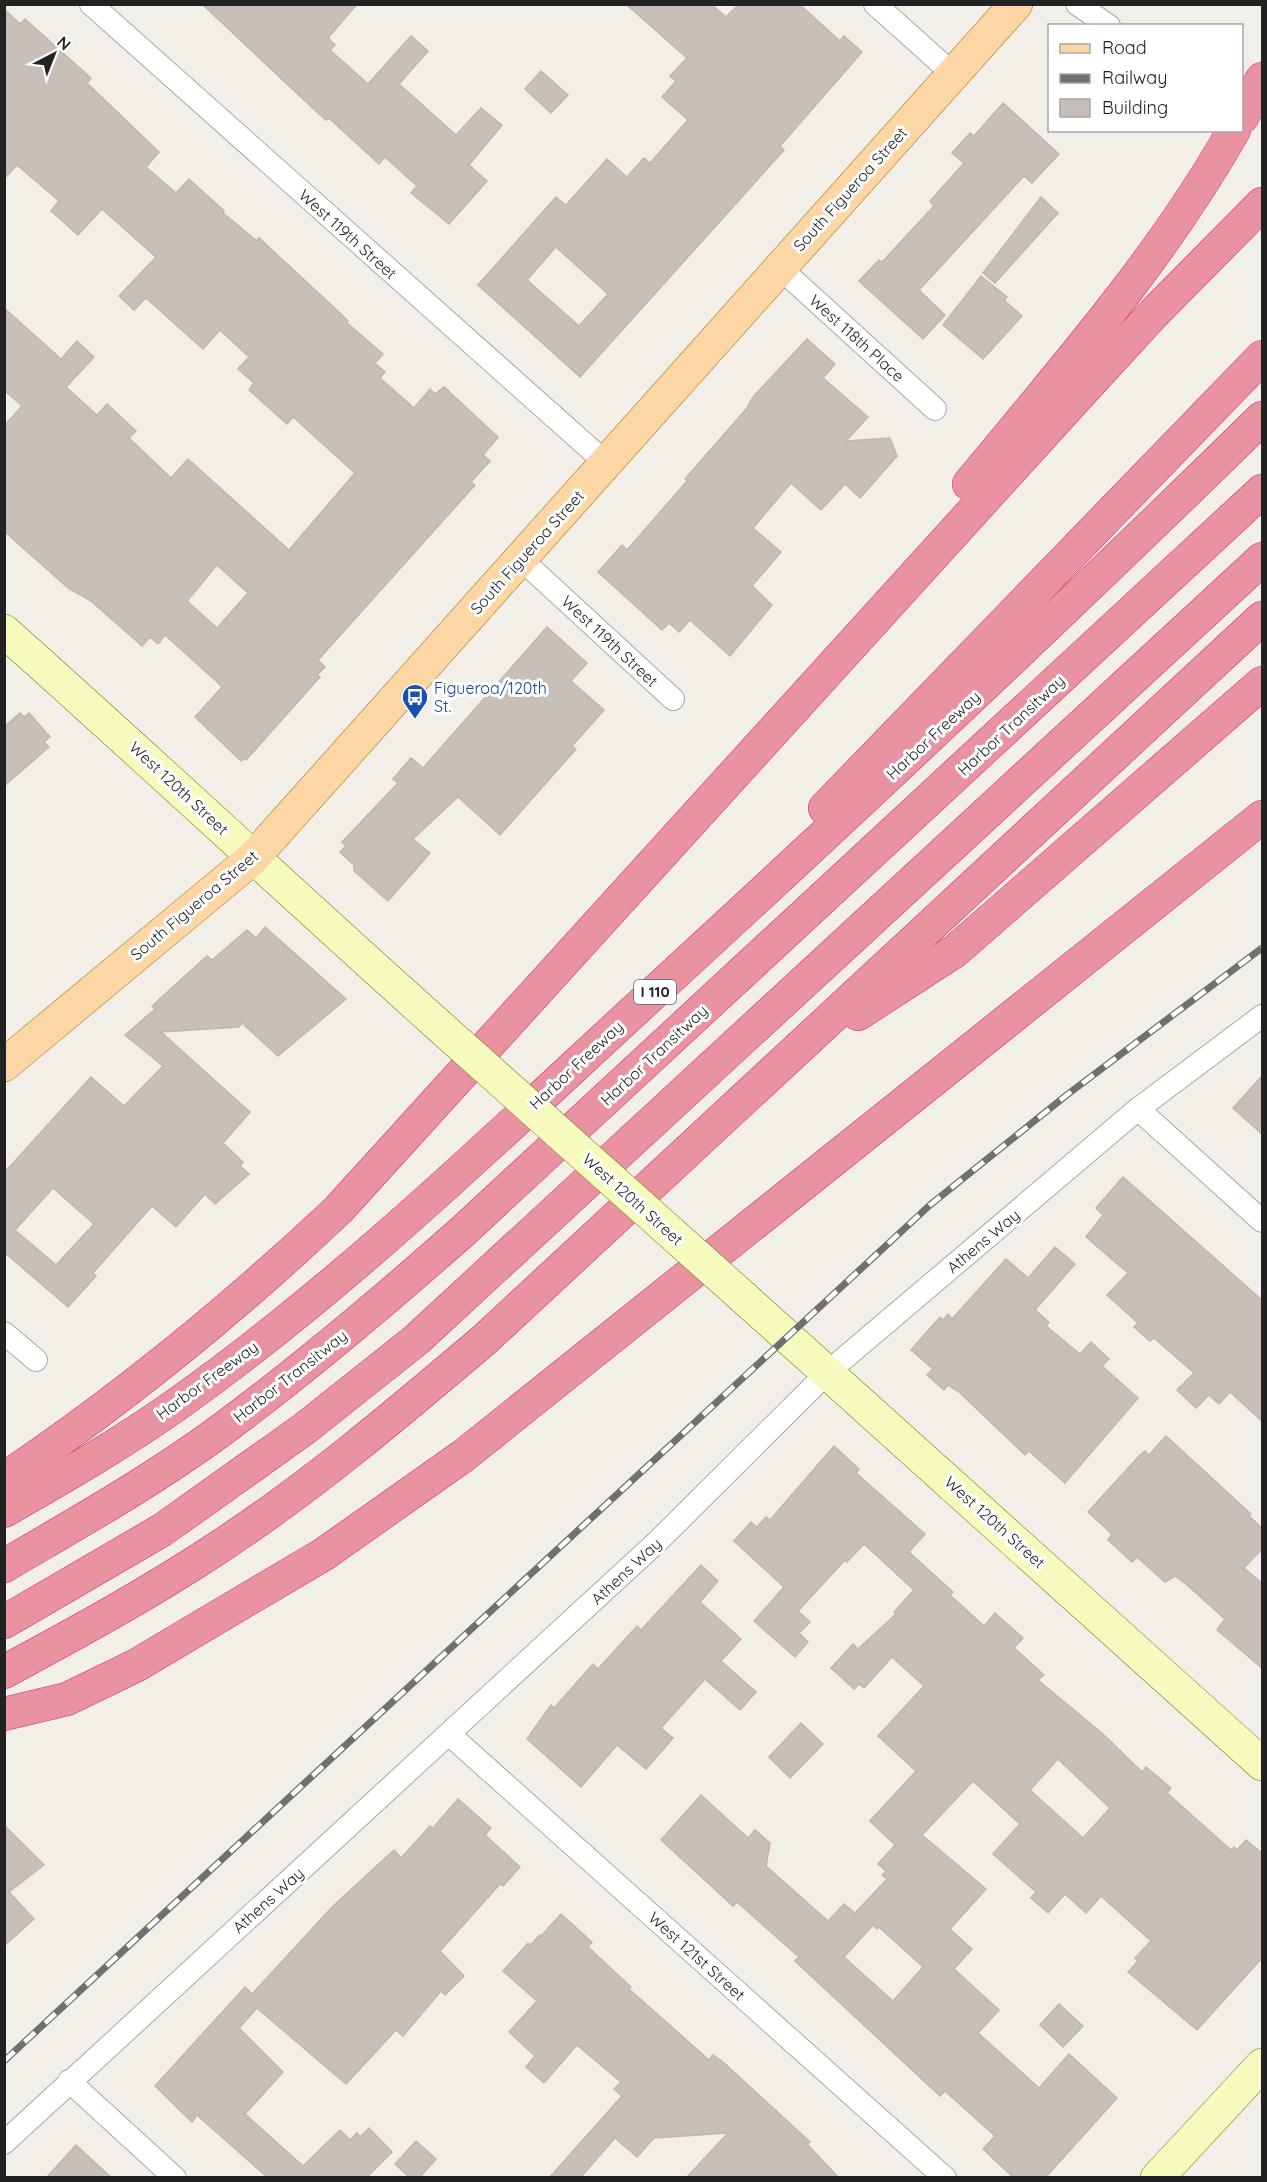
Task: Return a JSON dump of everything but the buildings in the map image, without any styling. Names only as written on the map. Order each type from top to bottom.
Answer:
[{"type":"highway","points":[[1243,115],[1263,79]]},
{"type":"highway","points":[[687,826],[1116,306],[1176,222],[1233,132]]},
{"type":"highway","points":[[4,1479],[178,1349],[269,1275],[338,1210],[1122,348],[1260,206]]},
{"type":"highway","points":[[583,1058],[1263,357]]},
{"type":"highway","name":"Harbor Freeway","points":[[4,1511],[86,1464],[182,1401],[268,1336],[430,1198],[934,735],[1263,418]]},
{"type":"highway","name":"Harbor Transitway","points":[[4,1566],[107,1506],[218,1432],[393,1292],[462,1232],[1263,491]]},
{"type":"highway","points":[[4,1622],[162,1530],[304,1429],[417,1340],[1263,559]]},
{"type":"highway","points":[[4,1672],[134,1600],[218,1548],[296,1493],[388,1421],[484,1340],[1263,618]]},
{"type":"highway","points":[[782,1065],[955,951],[1263,683]]},
{"type":"highway","points":[[4,1714],[67,1699],[135,1666],[324,1554],[463,1456],[1263,817]]},
{"type":"main road","name":"South Figueroa Street","points":[[4,1065],[253,858],[1016,4]]},
{"type":"street","name":"West 119th Street","points":[[91,4],[606,463]]},
{"type":"street","points":[[875,4],[953,74]]},
{"type":"street","points":[[1077,4],[1106,24]]},
{"type":"street","name":"West 118th Place","points":[[780,268],[934,409]]},
{"type":"street","name":"West 119th Street","points":[[521,559],[673,699]]},
{"type":"street","name":"West 120th Street","points":[[4,632],[201,806],[253,858],[1263,1764]]},
{"type":"street","name":"Athens Way","points":[[4,2143],[69,2081],[450,1735],[658,1541],[828,1372],[1138,1109],[1263,1016]]},
{"type":"street","points":[[1138,1109],[1263,1221]]},
{"type":"street","points":[[4,1333],[36,1360]]},
{"type":"street","name":"West 121st Street","points":[[450,1735],[945,2178]]},
{"type":"street","points":[[1157,2178],[1263,2065]]},
{"type":"street","points":[[69,2081],[176,2178]]},
{"type":"railway","points":[[4,2061],[930,1205],[1068,1094],[1262,948]]},
{"type":"place","name":"Figueroa/120th St.","points":[[415,720]]}]
